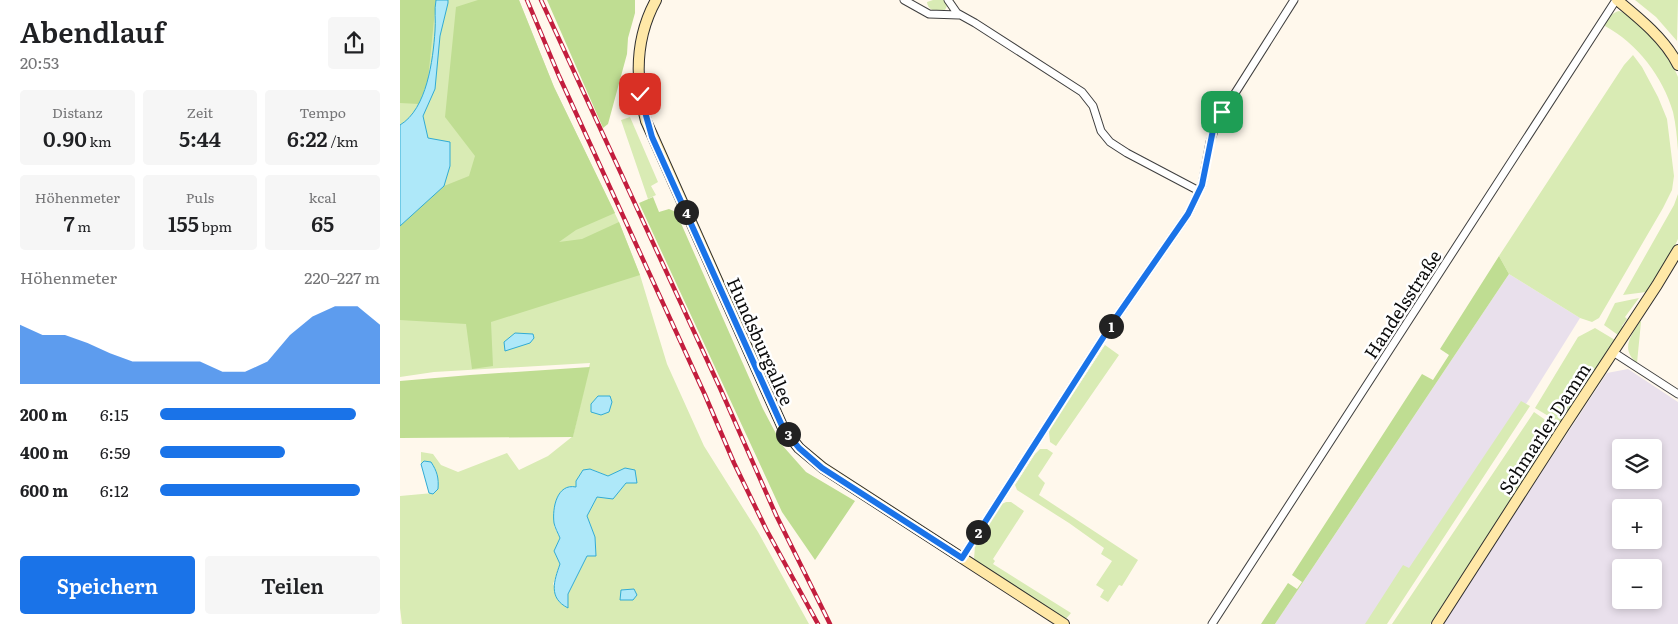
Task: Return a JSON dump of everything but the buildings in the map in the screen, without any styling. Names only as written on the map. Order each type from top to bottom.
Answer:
[{"type":"street","name":"Hundsburgallee","points":[[656,0],[644,29],[638,63],[640,94],[646,121],[783,428],[799,448],[822,468],[1064,624]]},
{"type":"street","points":[[904,0],[930,14],[959,15]]},
{"type":"street","points":[[948,0],[959,15],[975,23],[1082,92],[1093,106],[1102,131],[1110,142],[1199,192]]},
{"type":"street","points":[[962,558],[1115,319],[1194,204],[1204,178],[1212,136],[1218,120],[1294,0]]},
{"type":"street","points":[[1616,0],[1641,19],[1678,66]]},
{"type":"street","name":"Handelsstraße","points":[[1212,624],[1616,0]]},
{"type":"street","name":"Schmarler Damm","points":[[1437,624],[1678,250]]},
{"type":"street","points":[[1613,352],[1678,394]]},
{"type":"shaded area","points":[[1509,274],[1580,318],[1530,398],[1380,624],[1275,624]]},
{"type":"shaded area","points":[[1628,369],[1678,402],[1678,624],[1442,624],[1607,373]]},
{"type":"green space","points":[[400,0],[519,0],[554,87],[619,222],[640,275],[667,364],[704,446],[758,532],[809,624],[402,624],[400,608],[400,496],[433,493],[424,461],[421,464],[421,452],[433,454],[441,465],[458,472],[507,453],[519,470],[548,456],[573,436],[590,363],[434,372],[400,377]],"holes":[[[591,469],[608,476],[587,516],[595,537],[596,556],[587,556],[568,594],[568,608],[553,584],[560,564],[554,551],[560,538],[554,526],[576,487]]]},
{"type":"green space","points":[[400,0],[436,0],[428,80],[419,104],[400,103]]},
{"type":"green space","points":[[478,0],[519,0],[554,87],[615,213],[576,230],[559,242],[582,239],[619,222],[640,275],[491,322],[493,366],[472,369],[466,324],[400,320],[400,226],[444,186],[469,176],[475,156],[445,117],[456,7]]},
{"type":"green space","points":[[547,0],[635,0],[635,13],[628,38],[627,54],[608,124],[603,128]]},
{"type":"green space","points":[[944,0],[947,6],[945,10],[936,11],[931,9],[927,2]]},
{"type":"green space","points":[[1635,0],[1678,0],[1677,41],[1656,17]]},
{"type":"green space","points":[[1619,11],[1626,14],[1644,29],[1662,50],[1678,77],[1678,151],[1673,112],[1669,99],[1656,74],[1638,51],[1617,33],[1605,26],[1604,23],[1609,17]]},
{"type":"green space","points":[[1633,55],[1642,67],[1658,97],[1667,119],[1674,176],[1672,190],[1599,318],[1592,322],[1580,318],[1509,274],[1499,256],[1624,65]]},
{"type":"green space","points":[[630,117],[658,182],[651,186],[656,195],[648,199],[621,120]]},
{"type":"green space","points":[[1678,194],[1678,239],[1670,256],[1646,292],[1623,295],[1674,205]]},
{"type":"green space","points":[[653,197],[659,212],[669,209],[676,212],[763,409],[782,445],[806,472],[855,501],[815,560],[782,512],[639,203]]},
{"type":"green space","points":[[1499,256],[1509,274],[1275,624],[1261,624],[1288,583],[1297,589],[1302,582],[1292,575],[1422,374],[1433,380],[1449,355],[1440,349]]},
{"type":"green space","points":[[1639,298],[1625,317],[1627,319],[1622,326],[1624,328],[1618,335],[1604,325],[1615,303]]},
{"type":"green space","points":[[1640,321],[1637,363],[1629,353],[1628,348],[1631,337]]},
{"type":"green space","points":[[1595,328],[1615,340],[1560,423],[1535,408],[1578,337]]},
{"type":"green space","points":[[1105,345],[1119,355],[1056,446],[1050,442],[1049,432],[1051,427]]},
{"type":"green space","points":[[590,367],[573,437],[400,438],[400,381]]},
{"type":"green space","points":[[1521,401],[1530,406],[1387,624],[1365,624],[1403,565],[1409,568]]},
{"type":"green space","points":[[1534,412],[1557,428],[1430,624],[1392,624]]},
{"type":"green space","points":[[1040,449],[1047,449],[1053,453],[1038,476],[1045,483],[1039,495],[1138,560],[1122,586],[1119,585],[1108,602],[1100,597],[1104,590],[1096,585],[1112,561],[1101,554],[1104,548],[1017,490],[1015,485]]},
{"type":"green space","points":[[1011,502],[1024,511],[993,559],[995,561],[993,564],[1071,613],[1065,620],[976,563],[974,559],[975,546],[1002,504]]},
{"type":"water","points":[[436,0],[448,0],[448,3],[440,36],[435,89],[423,116],[428,138],[450,142],[450,166],[444,186],[400,226],[400,125],[417,108],[427,83],[434,43]]},
{"type":"water","points":[[515,333],[533,334],[534,338],[530,343],[505,351],[504,342]]},
{"type":"water","points":[[598,396],[610,396],[612,402],[609,412],[601,415],[591,412],[591,404]]},
{"type":"water","points":[[424,461],[431,462],[437,475],[438,489],[433,494],[429,493],[421,464]]},
{"type":"water","points":[[625,468],[635,470],[637,483],[626,483],[613,499],[597,497],[587,516],[595,537],[596,556],[587,556],[568,594],[568,608],[557,599],[554,589],[560,564],[554,551],[560,538],[554,523],[554,510],[557,498],[564,489],[576,487],[576,481],[583,470],[590,469],[608,476]]},
{"type":"water","points":[[634,589],[637,595],[633,600],[620,600],[621,590]]},
{"type":"railway","points":[[527,0],[559,76],[705,395],[734,463],[766,529],[818,624]]},
{"type":"railway","points":[[541,0],[720,388],[776,515],[830,624]]},
{"type":"route","points":[[640,94],[642,108],[652,137],[783,428],[799,448],[822,468],[962,558],[1115,319],[1176,233],[1194,204],[1202,185],[1213,130],[1222,112]]}]
